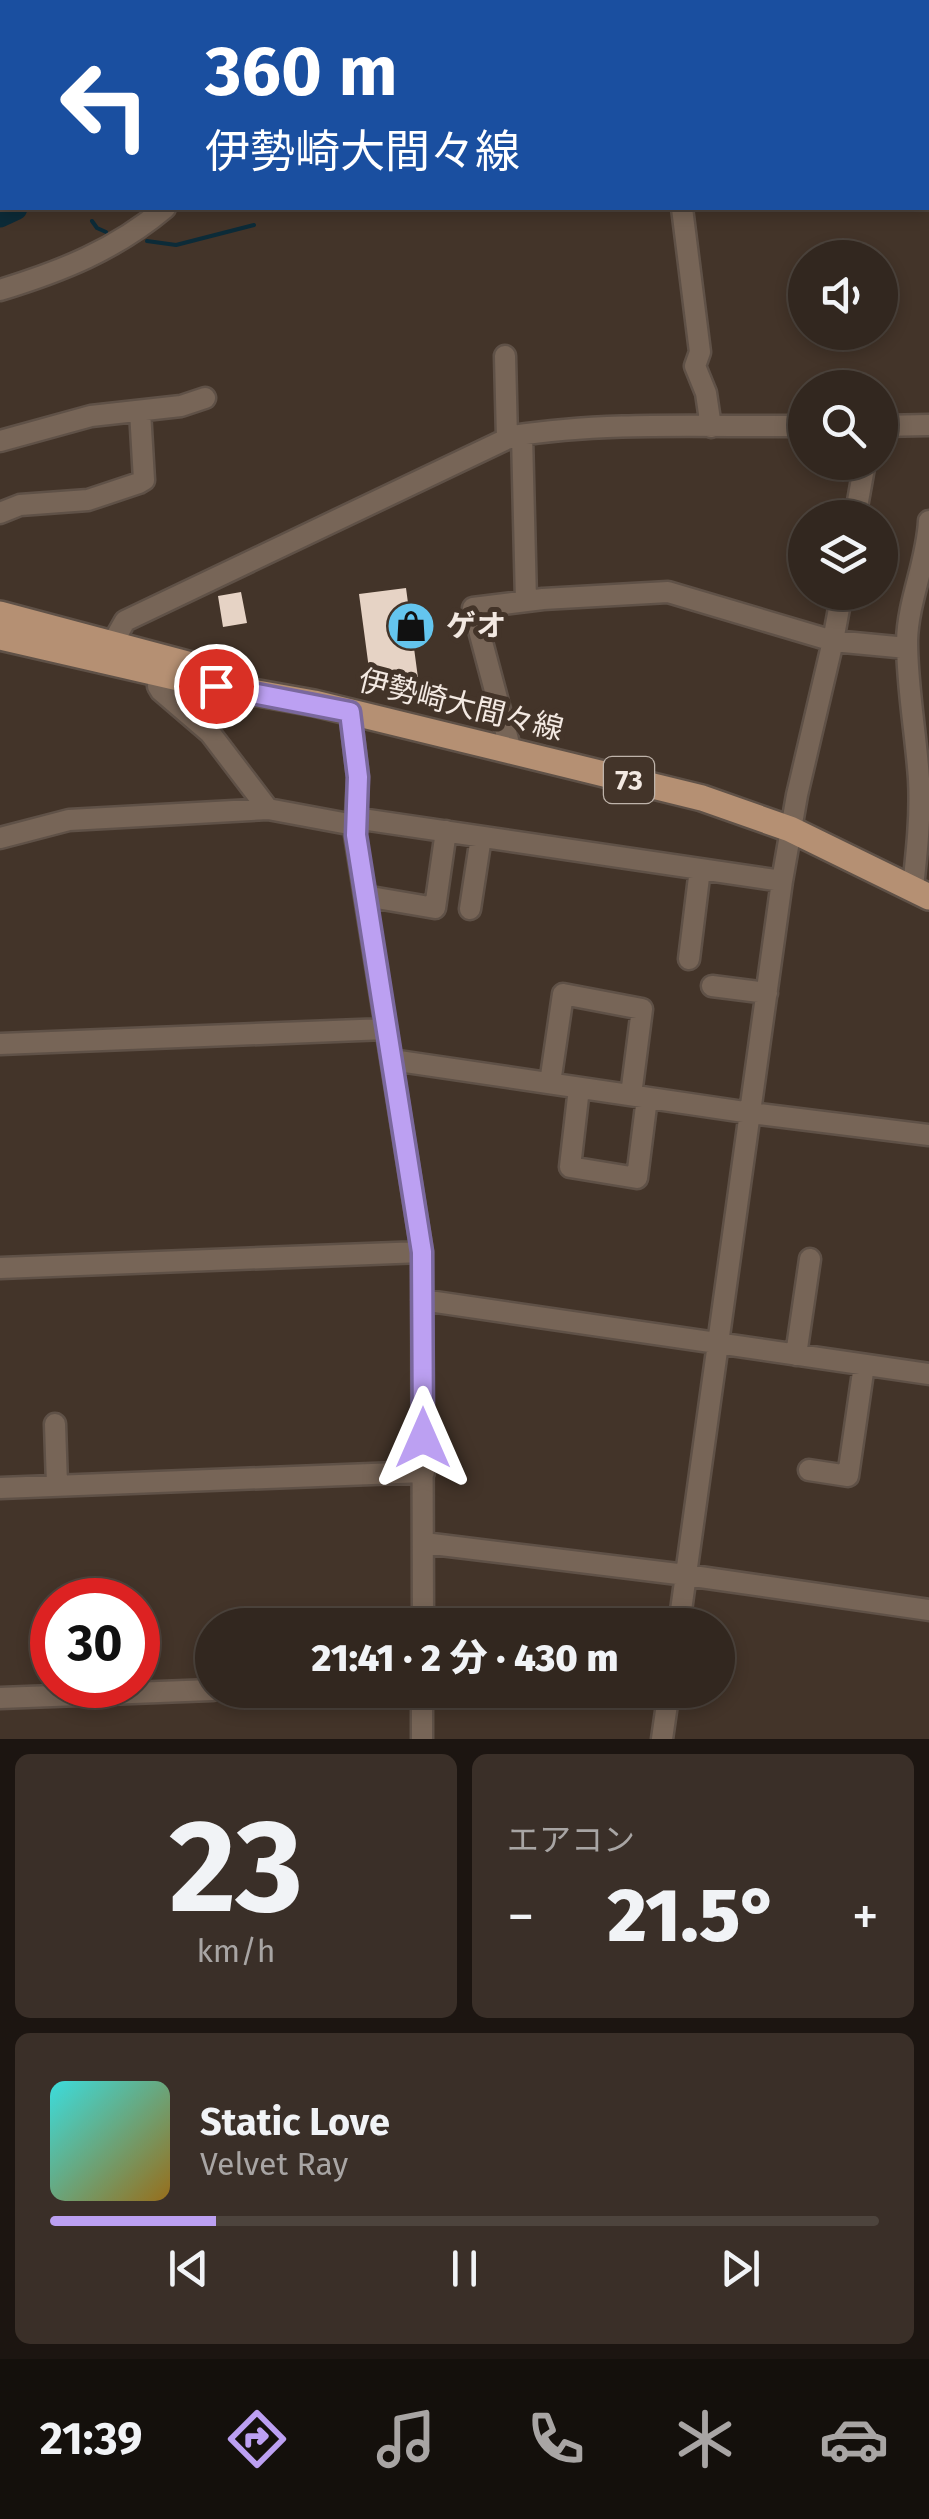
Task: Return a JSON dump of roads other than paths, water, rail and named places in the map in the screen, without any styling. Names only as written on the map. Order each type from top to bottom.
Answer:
[{"type":"main road","name":"伊勢崎大間々線","points":[[0,614],[277,688],[314,702]]},
{"type":"main road","name":"伊勢崎大間々線","points":[[0,636],[161,674],[314,702],[702,798],[790,829],[921,892]]},
{"type":"street","points":[[0,290],[85,261],[126,238],[163,210]]},
{"type":"street","points":[[682,210],[699,346],[696,366],[706,393],[711,427]]},
{"type":"street","points":[[505,356],[515,437],[526,601]]},
{"type":"street","points":[[0,442],[91,416],[182,406],[205,398]]},
{"type":"street","points":[[0,512],[20,506],[88,500],[144,480],[140,411]]},
{"type":"street","points":[[112,642],[125,621],[515,437],[605,428],[788,426]]},
{"type":"street","points":[[898,426],[929,426]]},
{"type":"street","points":[[921,892],[920,675],[907,648],[908,620],[928,543],[929,520]]},
{"type":"street","points":[[511,751],[473,608],[668,592],[833,641],[907,648]]},
{"type":"street","points":[[681,1608],[790,829],[839,610]]},
{"type":"street","points":[[161,674],[160,692],[210,733],[268,809]]},
{"type":"street","points":[[350,712],[358,777],[355,821],[422,1252],[423,1608]]},
{"type":"street","points":[[0,838],[68,820],[268,809],[782,881]]},
{"type":"street","points":[[365,896],[436,908],[446,832]]},
{"type":"street","points":[[470,909],[481,837]]},
{"type":"street","points":[[688,959],[700,869]]},
{"type":"street","points":[[712,986],[767,993]]},
{"type":"street","points":[[550,1084],[563,994],[642,1009],[637,1178],[570,1167],[580,1088]]},
{"type":"street","points":[[0,1044],[386,1029]]},
{"type":"street","points":[[392,1060],[929,1135]]},
{"type":"street","points":[[0,1268],[422,1252]]},
{"type":"street","points":[[796,1355],[810,1259]]},
{"type":"street","points":[[422,1300],[929,1374]]},
{"type":"street","points":[[809,1470],[848,1476],[864,1364]]},
{"type":"street","points":[[56,1424],[57,1485]]},
{"type":"street","points":[[0,1488],[424,1472]]},
{"type":"street","points":[[424,1543],[929,1610]]},
{"type":"street","points":[[0,1698],[195,1691]]},
{"type":"street","points":[[422,1708],[422,1739]]},
{"type":"street","points":[[662,1739],[666,1708]]},
{"type":"waterway","points":[[0,215],[11,210]]},
{"type":"waterway","points":[[92,221],[106,232]]},
{"type":"waterway","points":[[147,241],[176,245],[254,225]]},
{"type":"place","name":"ゲオ","points":[[411,626]]}]
